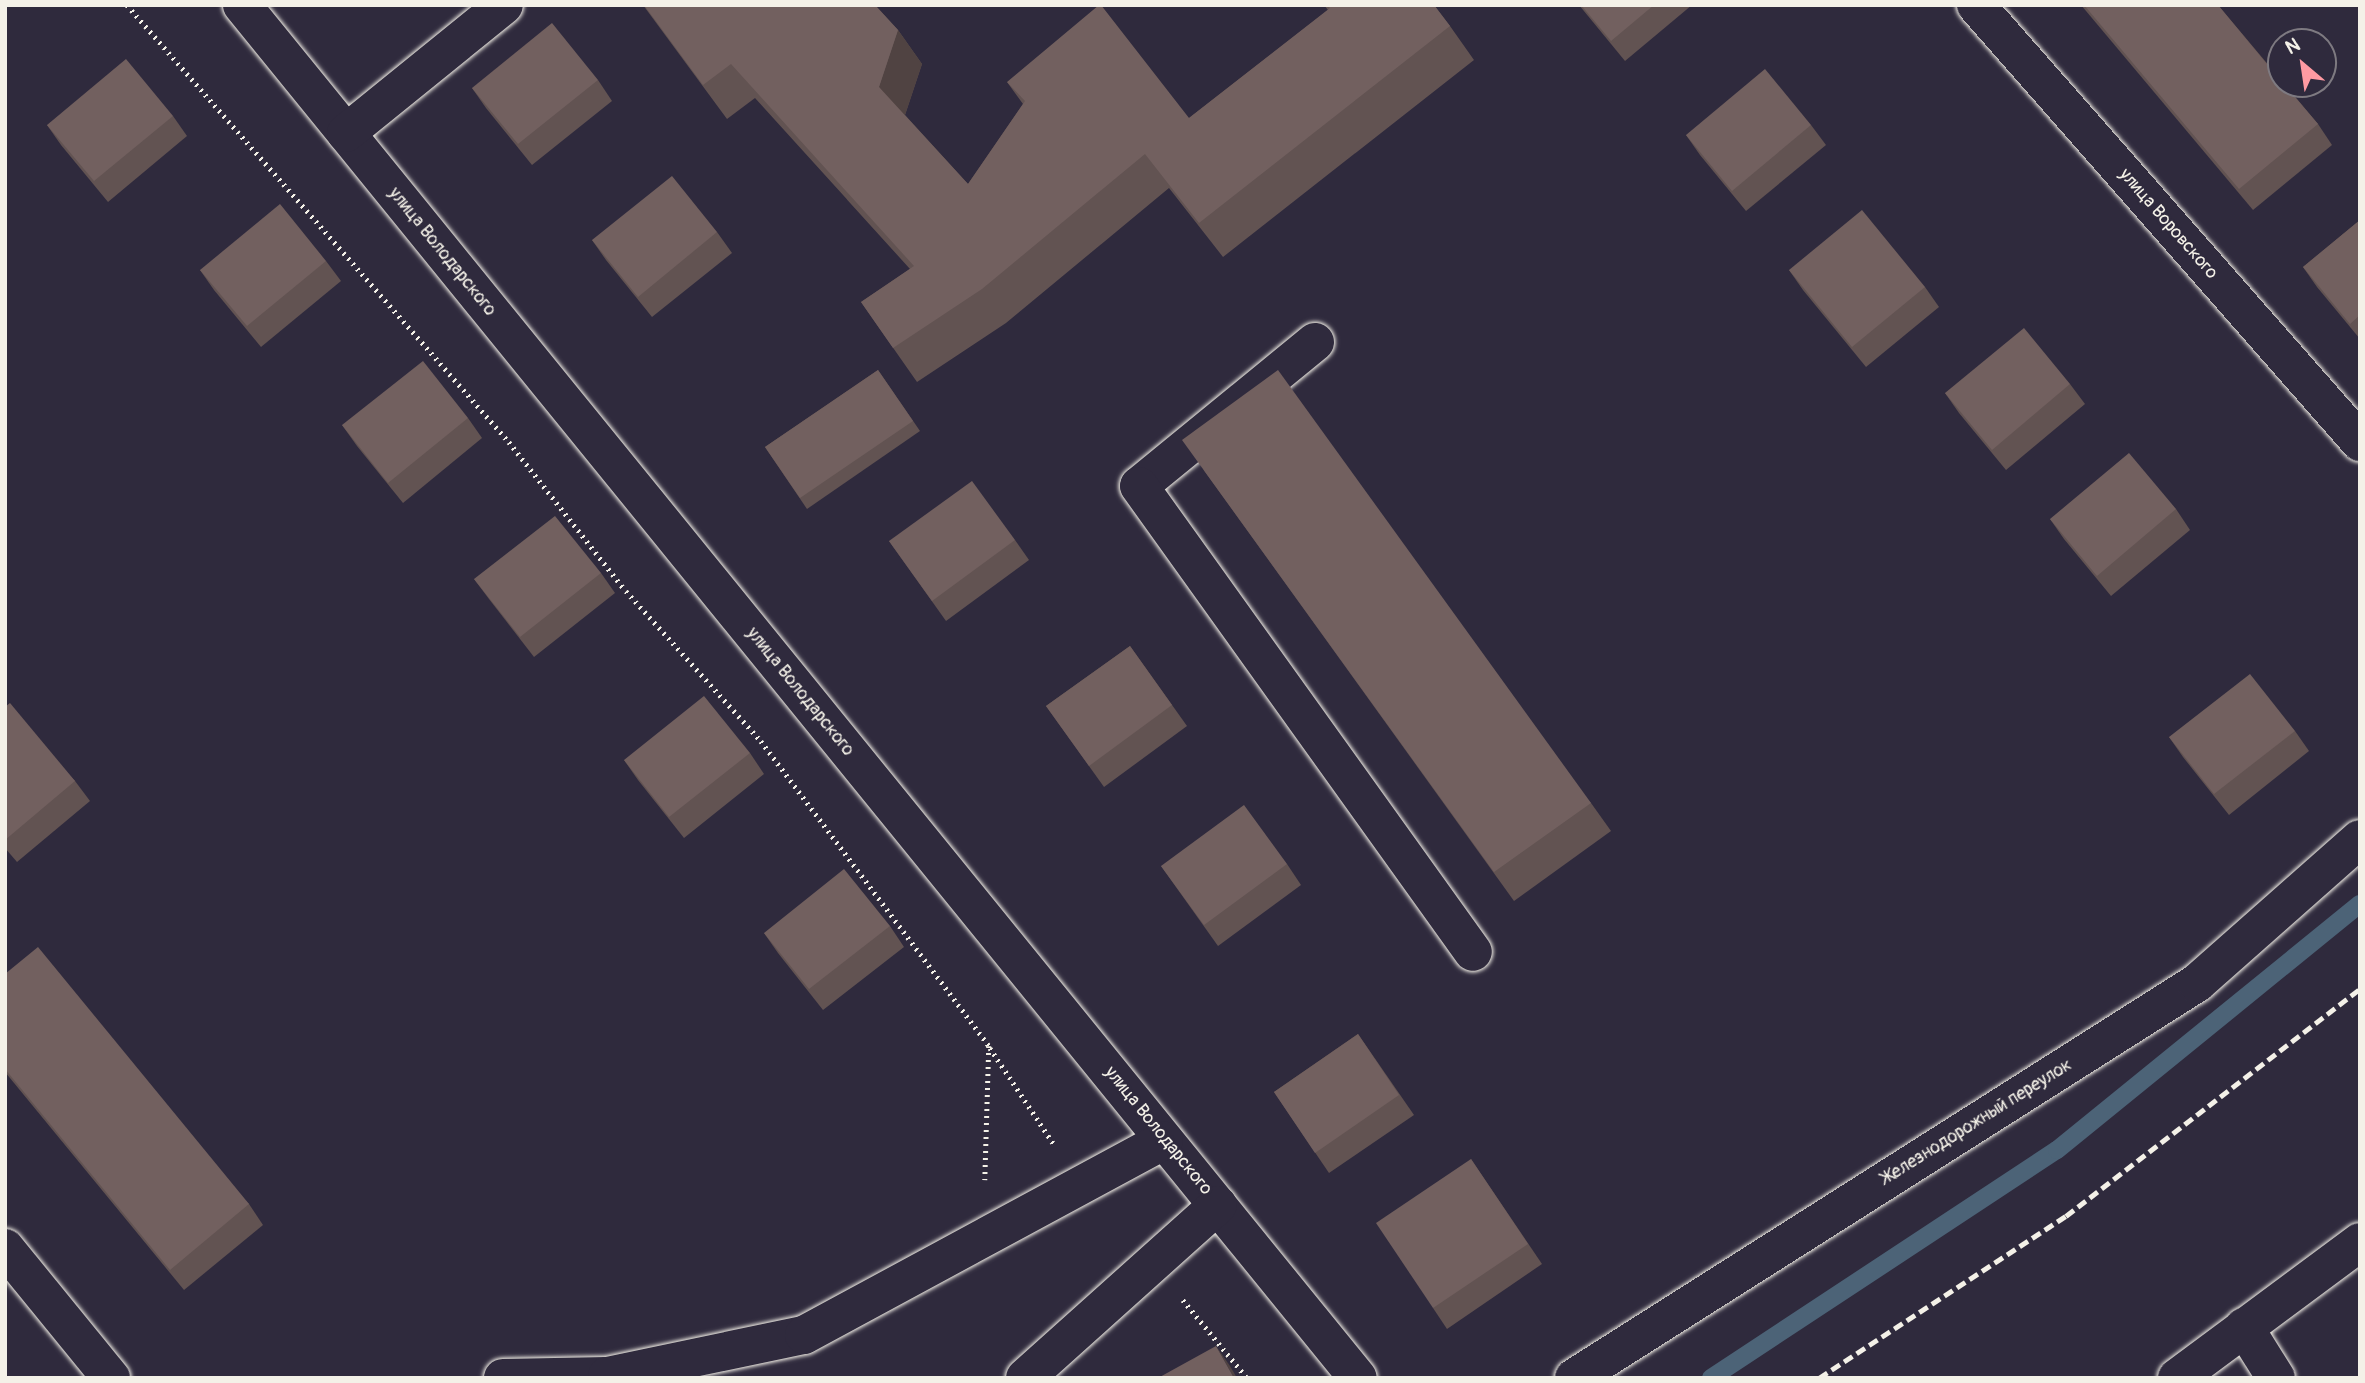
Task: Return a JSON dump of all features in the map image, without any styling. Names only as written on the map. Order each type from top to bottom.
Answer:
[{"type":"street","name":"улица Володарского","points":[[242,5],[1358,1378]]},
{"type":"street","points":[[346,133],[504,5]]},
{"type":"street","name":"улица Воровского","points":[[1976,5],[2360,442]]},
{"type":"street","points":[[1315,342],[1139,486],[1472,952]]},
{"type":"street","name":"Железнодорожный переулок","points":[[1574,1378],[2197,983],[2360,839]]},
{"type":"street","points":[[503,1378],[607,1376],[804,1335],[1164,1140]]},
{"type":"street","points":[[1025,1378],[1218,1205]]},
{"type":"street","points":[[2177,1378],[2360,1242]]},
{"type":"street","points":[[5,1248],[111,1378]]},
{"type":"street","points":[[2245,1326],[2276,1378]]},
{"type":"path","points":[[127,5],[509,442],[626,591],[761,741],[989,1046],[1082,1185]]},
{"type":"path","points":[[984,1238],[989,1046]]},
{"type":"building","points":[[644,5],[875,5],[898,30],[879,87],[968,184],[1025,101],[1007,82],[1099,5],[1189,118],[1330,8],[1327,5],[1434,5],[1450,26],[1199,223],[1145,154],[982,289],[893,348],[861,302],[914,266],[731,64],[703,85]]},
{"type":"building","points":[[1581,5],[1654,5],[1611,41]]},
{"type":"building","points":[[2084,5],[2218,5],[2267,64],[2267,98],[2296,98],[2318,124],[2239,189]]},
{"type":"building","points":[[552,23],[598,80],[518,144],[472,88]]},
{"type":"building","points":[[126,59],[173,116],[94,181],[47,125]]},
{"type":"building","points":[[1765,69],[1811,125],[1732,191],[1686,135]]},
{"type":"building","points":[[672,176],[717,232],[638,297],[592,240]]},
{"type":"building","points":[[280,204],[326,261],[247,326],[200,270]]},
{"type":"building","points":[[1862,210],[1925,287],[1852,347],[1789,270]]},
{"type":"building","points":[[2360,220],[2360,315],[2350,324],[2303,267]]},
{"type":"building","points":[[2024,328],[2070,384],[1992,450],[1945,393]]},
{"type":"building","points":[[423,361],[468,418],[388,483],[342,425]]},
{"type":"building","points":[[878,370],[913,421],[800,498],[765,447]]},
{"type":"building","points":[[1278,370],[1591,803],[1494,872],[1182,440]]},
{"type":"building","points":[[2129,453],[2176,509],[2097,576],[2050,519]]},
{"type":"building","points":[[972,481],[1015,540],[932,601],[889,541]]},
{"type":"building","points":[[555,516],[601,573],[520,637],[474,579]]},
{"type":"building","points":[[1130,646],[1172,705],[1089,766],[1046,706]]},
{"type":"building","points":[[2250,674],[2295,731],[2214,794],[2169,737]]},
{"type":"building","points":[[704,696],[750,753],[669,817],[624,760]]},
{"type":"building","points":[[10,703],[75,781],[5,840],[5,707]]},
{"type":"building","points":[[1244,805],[1287,864],[1204,925],[1161,866]]},
{"type":"building","points":[[844,869],[890,926],[809,989],[764,933]]},
{"type":"building","points":[[38,947],[249,1204],[170,1270],[5,1069],[5,974]]},
{"type":"building","points":[[1358,1034],[1399,1095],[1315,1153],[1274,1092]]},
{"type":"building","points":[[1471,1159],[1528,1244],[1433,1308],[1376,1223]]},
{"type":"building","points":[[1216,1346],[1234,1378],[1158,1378]]},
{"type":"waterway","points":[[1711,1378],[2057,1150],[2360,904]]},
{"type":"railway","points":[[1819,1378],[2066,1216],[2360,989]]}]
